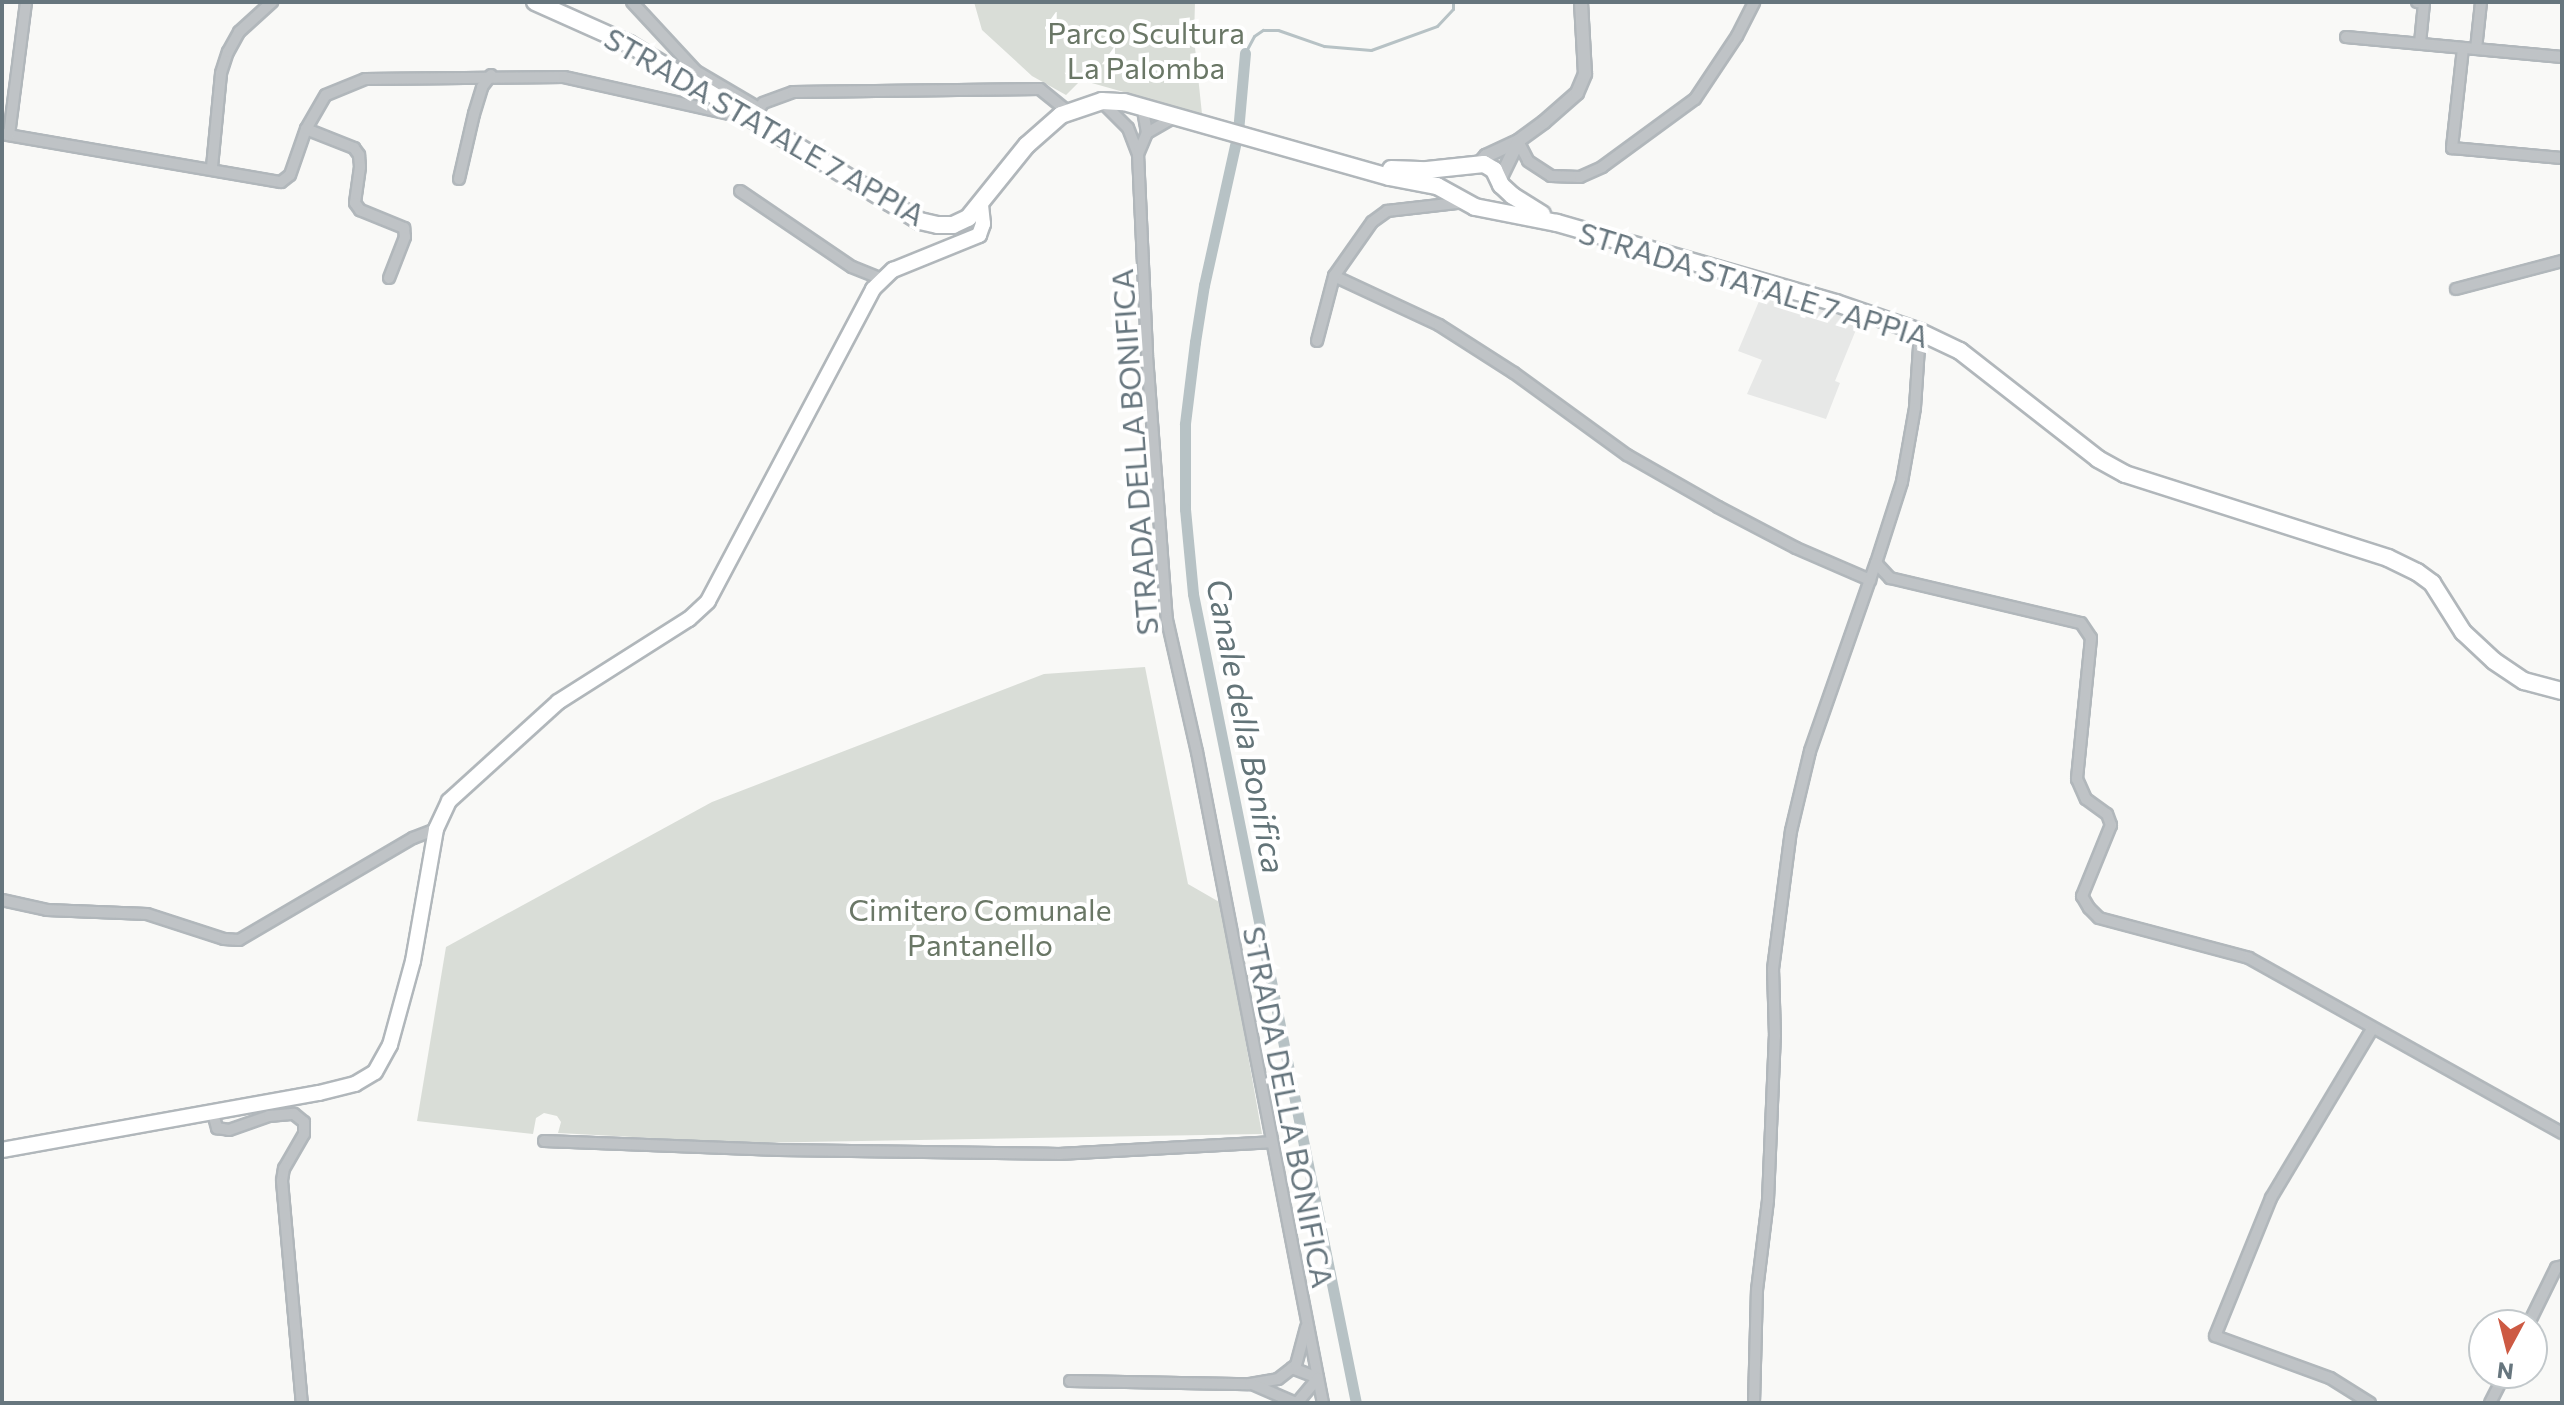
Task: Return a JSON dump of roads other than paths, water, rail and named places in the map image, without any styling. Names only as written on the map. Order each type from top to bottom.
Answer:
[{"type":"main road","name":"STRADA STATALE 7 APPIA","points":[[535,2],[629,44],[755,113],[920,221],[953,225],[968,218],[1027,145],[1046,126],[1068,112],[1102,101],[1142,105],[1437,186],[1475,207],[1486,206],[1557,223],[1738,273],[1920,332],[1960,351],[2098,459],[2125,474],[2362,549],[2417,572],[2432,583],[2463,632],[2494,661],[2524,681],[2562,691]]},
{"type":"main road","points":[[1463,199],[1458,181],[1473,166]]},
{"type":"main road","name":"STRADA STATALE 7 APPIA","points":[[1371,170],[1490,166],[1501,182],[1532,210],[1557,223]]},
{"type":"main road","points":[[1486,206],[1499,196],[1501,182]]},
{"type":"main road","points":[[2,1150],[213,1113],[355,1084],[375,1072],[390,1045],[413,961],[418,918],[436,829],[449,801],[558,702],[689,619],[708,601],[873,289],[893,270],[979,235],[983,224],[981,205]]},
{"type":"street","points":[[26,2],[6,134],[212,167],[281,182],[290,175],[306,129],[326,95],[365,79],[491,75],[564,77],[755,113],[793,92],[1040,89],[1068,112]]},
{"type":"street","points":[[212,167],[221,73],[228,52],[239,32],[272,2]]},
{"type":"street","points":[[632,2],[696,71],[755,113]]},
{"type":"street","points":[[1473,166],[1486,156],[1518,141],[1566,104],[1582,84],[1586,55],[1581,2]]},
{"type":"street","points":[[1518,141],[1528,161],[1551,176],[1580,177],[1602,167],[1695,99],[1730,48],[1754,2]]},
{"type":"street","points":[[2417,2],[2424,3],[2420,43]]},
{"type":"street","points":[[2476,49],[2481,2]]},
{"type":"street","points":[[2346,37],[2562,57]]},
{"type":"street","points":[[2463,48],[2452,148],[2562,158]]},
{"type":"street","points":[[459,179],[482,87],[491,75]]},
{"type":"street","points":[[1102,101],[1120,115],[1138,154]]},
{"type":"street","points":[[1128,128],[1142,105]]},
{"type":"street","points":[[1138,154],[1147,133],[1142,105]]},
{"type":"street","points":[[1147,133],[1178,115]]},
{"type":"street","points":[[306,129],[354,148],[359,155],[360,167],[355,203],[360,210],[404,228],[405,237],[389,278]]},
{"type":"street","points":[[1501,182],[1518,141]]},
{"type":"street","name":"STRADA DELLA BONIFICA","points":[[1138,154],[1147,356],[1167,620],[1197,752],[1323,1403]]},
{"type":"street","points":[[740,191],[852,267],[882,279]]},
{"type":"street","points":[[1317,341],[1334,276],[1372,222],[1387,211],[1463,199]]},
{"type":"street","points":[[2456,289],[2562,261]]},
{"type":"street","points":[[1334,276],[1439,325],[1514,373],[1627,455],[1718,507],[1796,548],[1870,580]]},
{"type":"street","points":[[1754,1403],[1757,1303],[1768,1200],[1775,1036],[1773,969],[1781,896],[1800,784],[1902,482],[1915,408],[1920,332]]},
{"type":"street","points":[[1876,563],[1890,578],[2081,623],[2091,638],[2077,779],[2086,799],[2107,814],[2111,825],[2082,896],[2099,918],[2249,958],[2562,1133]]},
{"type":"street","points":[[2,900],[47,910],[147,914],[239,940],[413,838],[436,829]]},
{"type":"street","points":[[2370,1403],[2330,1378],[2215,1336],[2271,1198],[2372,1029]]},
{"type":"street","points":[[213,1113],[217,1128],[229,1130],[269,1116],[294,1114],[304,1122],[304,1134],[284,1168],[282,1181],[302,1403]]},
{"type":"street","points":[[544,1141],[779,1150],[1059,1154],[1271,1142]]},
{"type":"street","points":[[2536,1309],[2556,1268],[2562,1266]]},
{"type":"street","points":[[1070,1381],[1250,1384],[1278,1379],[1296,1365],[1307,1326]]},
{"type":"street","points":[[1250,1384],[1296,1403],[1318,1378],[1292,1368]]},
{"type":"waterway","points":[[1245,53],[1254,36],[1263,30],[1278,30],[1324,46],[1371,50],[1437,26],[1453,9],[1453,2]]},
{"type":"waterway","name":"Canale della Bonifica","points":[[1245,53],[1238,132],[1204,285],[1195,342],[1185,424],[1185,509],[1193,594],[1356,1403]]},
{"type":"park label","name":"Parco Scultura La Palomba","points":[[1146,49]]},
{"type":"park label","name":"Cimitero Comunale Pantanello","points":[[980,926]]}]
